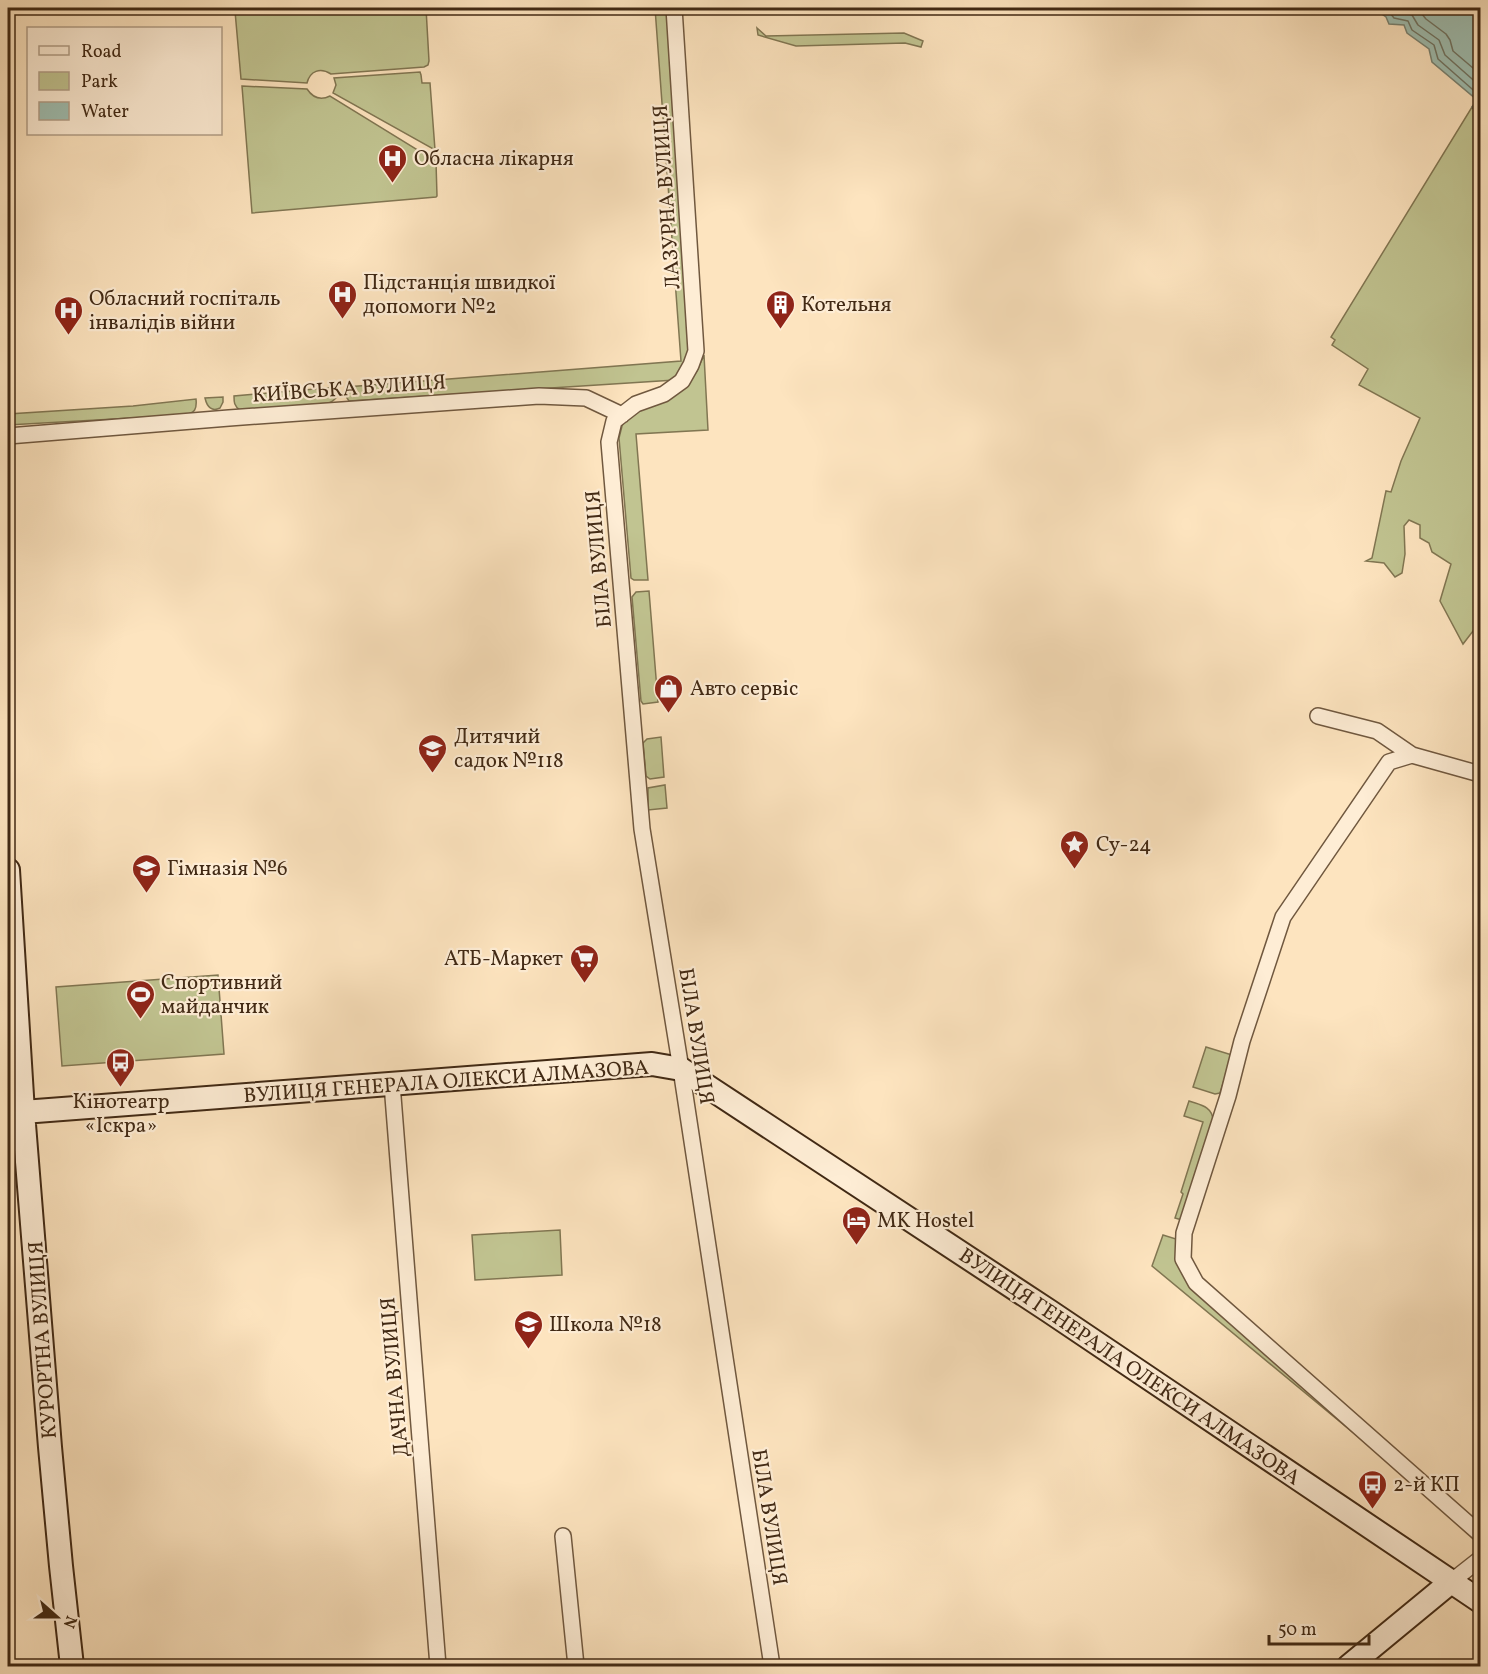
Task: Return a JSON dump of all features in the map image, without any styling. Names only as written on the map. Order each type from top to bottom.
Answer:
[{"type":"main road","name":"КУРОРТНА ВУЛИЦЯ","points":[[8,870],[15,1112],[72,1666]]},
{"type":"main road","name":"ВУЛИЦЯ ГЕНЕРАЛА ОЛЕКСИ АЛМАЗОВА","points":[[15,1112],[652,1064],[681,1069],[1039,1305],[1480,1601]]},
{"type":"main road","points":[[1349,1666],[1452,1581]]},
{"type":"street","name":"ЛАЗУРНА ВУЛИЦЯ","points":[[622,415],[636,404],[664,394],[681,381],[696,351],[674,8]]},
{"type":"street","name":"КИЇВСЬКА ВУЛИЦЯ","points":[[8,436],[539,396],[586,398],[622,415]]},
{"type":"street","name":"БІЛА ВУЛИЦЯ","points":[[622,415],[614,422],[609,442],[641,818],[772,1666]]},
{"type":"street","points":[[1318,717],[1377,731],[1412,755],[1480,774]]},
{"type":"street","points":[[1412,755],[1389,762],[1283,917],[1242,1041],[1228,1096],[1184,1233],[1183,1259],[1196,1283],[1480,1534]]},
{"type":"street","name":"ДАЧНА ВУЛИЦЯ","points":[[392,1084],[438,1666]]},
{"type":"street","points":[[563,1536],[576,1666]]},
{"type":"street","points":[[1452,1581],[1480,1559]]},
{"type":"green space","points":[[280,8],[426,8],[428,65],[331,74],[316,71],[307,83],[241,79],[235,11]]},
{"type":"green space","points":[[655,8],[667,8],[691,353],[675,380],[349,401],[346,387],[681,361]]},
{"type":"green space","points":[[757,28],[766,36],[904,33],[923,41],[921,47],[905,43],[796,46],[758,35]]},
{"type":"green space","points":[[420,72],[422,83],[430,83],[435,150],[333,93],[336,85],[334,78]]},
{"type":"green space","points":[[242,86],[307,89],[317,98],[330,96],[434,160],[436,162],[437,196],[252,213]]},
{"type":"green space","points":[[1472,107],[1480,116],[1480,622],[1463,644],[1440,601],[1451,564],[1432,552],[1429,543],[1420,538],[1420,525],[1409,520],[1404,526],[1405,554],[1402,573],[1395,577],[1384,563],[1366,561],[1372,558],[1386,491],[1391,492],[1401,461],[1420,418],[1359,385],[1368,369],[1332,345],[1335,340],[1331,337]]},
{"type":"green space","points":[[704,355],[708,430],[636,434],[648,580],[634,580],[631,578],[619,438],[622,426],[626,417],[685,388],[697,371]]},
{"type":"green space","points":[[338,387],[336,397],[329,403],[240,410],[234,402],[234,396]]},
{"type":"green space","points":[[223,397],[220,408],[215,409],[209,406],[205,398]]},
{"type":"green space","points":[[196,399],[195,410],[185,415],[8,425],[8,414],[133,406]]},
{"type":"green space","points":[[649,591],[658,702],[643,704],[632,597],[636,592]]},
{"type":"green space","points":[[661,737],[664,777],[650,779],[646,776],[643,743],[647,739]]},
{"type":"green space","points":[[665,785],[667,808],[648,810],[648,788]]},
{"type":"green space","name":"Спортивний майданчик","points":[[218,975],[224,1054],[62,1066],[56,987]]},
{"type":"green space","points":[[1206,1047],[1232,1055],[1220,1093],[1215,1094],[1193,1087]]},
{"type":"green space","points":[[1189,1101],[1208,1109],[1213,1120],[1182,1220],[1175,1218],[1203,1122],[1184,1116]]},
{"type":"green space","points":[[560,1230],[562,1275],[475,1280],[472,1235]]},
{"type":"green space","points":[[1163,1235],[1176,1239],[1176,1260],[1193,1287],[1368,1445],[1152,1266]]},
{"type":"water","points":[[1373,8],[1480,8],[1480,116],[1472,107],[1477,100],[1432,62],[1429,49],[1407,33],[1404,25],[1389,24],[1386,17]]},
{"type":"place","name":"Обласна лікарня","points":[[393,184]]},
{"type":"place","name":"Підстанція швидкої допомоги №2","points":[[342,320]]},
{"type":"place","name":"Котельня","points":[[780,330]]},
{"type":"place","name":"Обласний госпіталь інвалідів війни","points":[[68,336]]},
{"type":"place","name":"Авто сервіс","points":[[669,714]]},
{"type":"place","name":"Дитячий садок №118","points":[[433,774]]},
{"type":"place","name":"Су-24","points":[[1075,870]]},
{"type":"place","name":"Гімназія №6","points":[[146,894]]},
{"type":"place","name":"АТБ-Маркет","points":[[584,984]]},
{"type":"place","name":"Спортивний майданчик","points":[[140,1020]]},
{"type":"place","name":"Кінотеатр «Іскра»","points":[[121,1088]]},
{"type":"place","name":"MK Hostel","points":[[856,1246]]},
{"type":"place","name":"Школа №18","points":[[528,1350]]},
{"type":"place","name":"2-й КП","points":[[1372,1510]]}]
